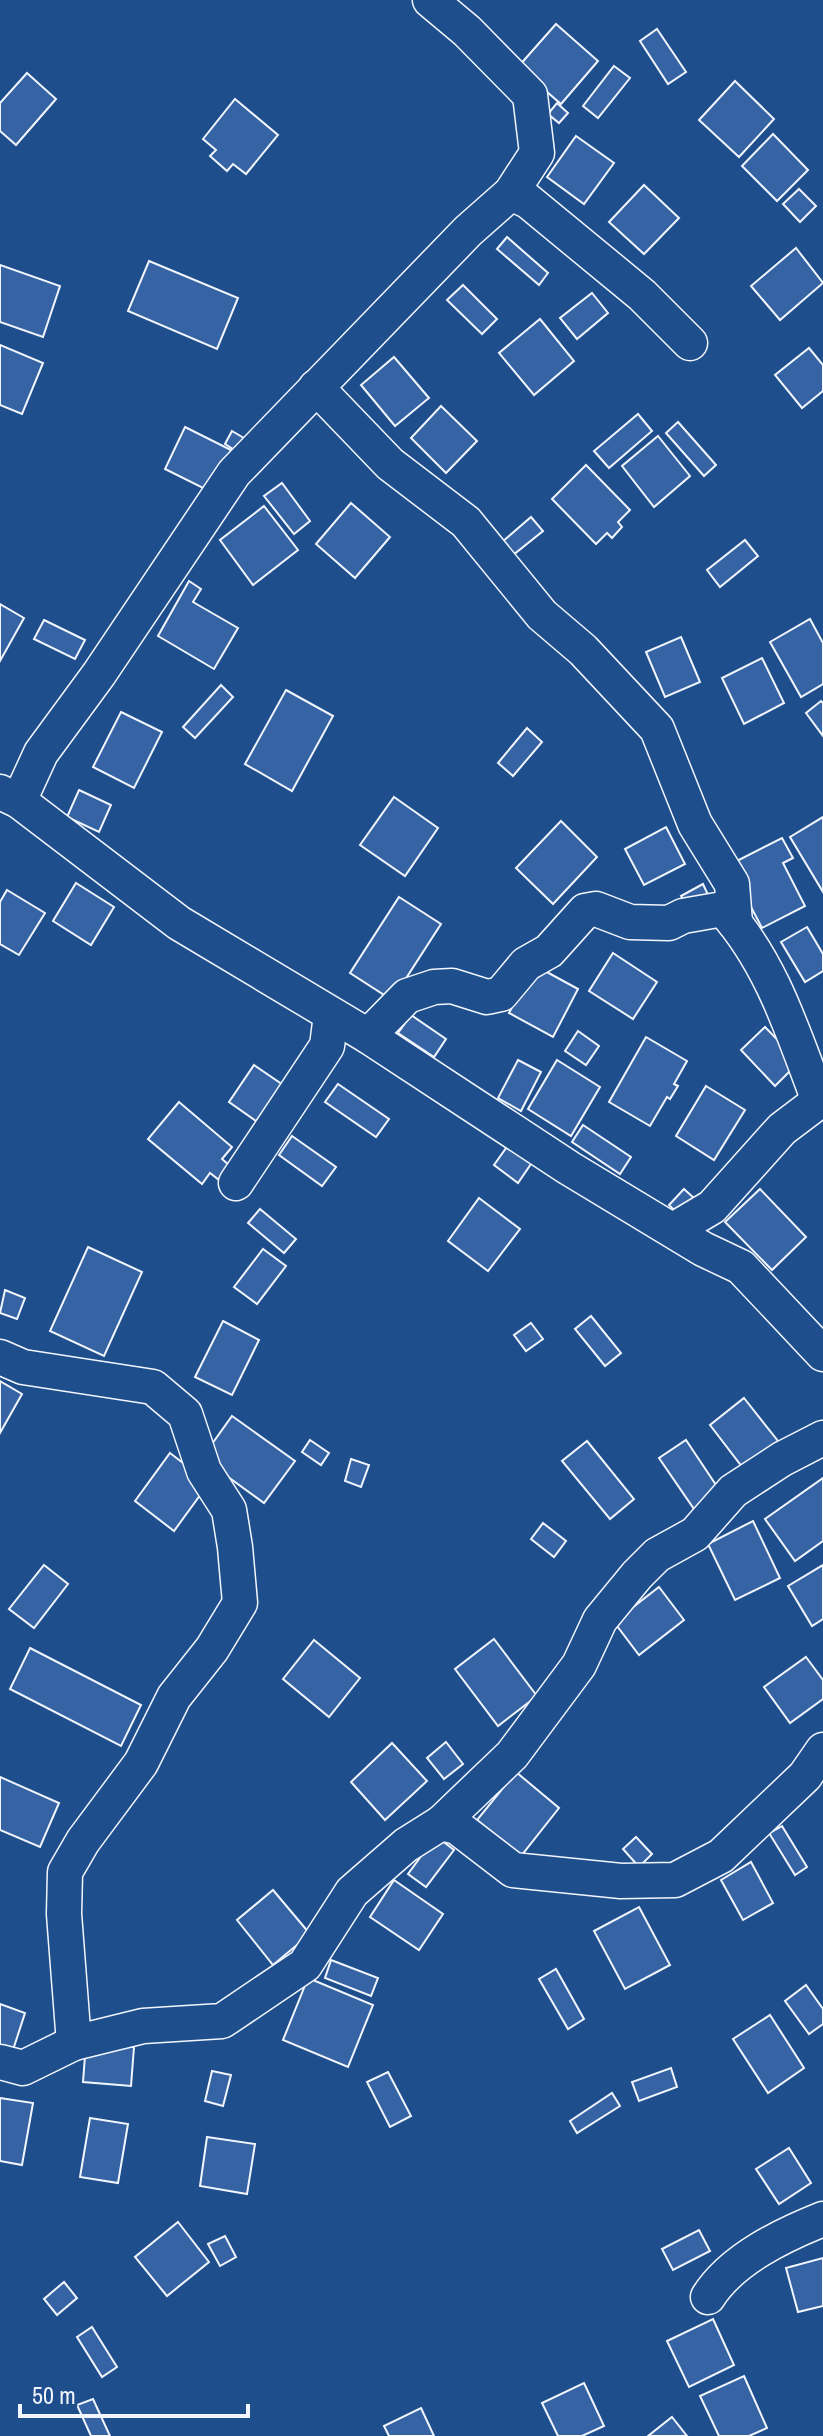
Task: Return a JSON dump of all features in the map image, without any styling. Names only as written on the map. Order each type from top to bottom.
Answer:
[{"type":"street","points":[[430,0],[467,31],[530,95],[537,153],[511,193],[495,204],[373,334],[316,387],[234,473],[99,674],[9,797],[179,923],[368,1036],[569,1168],[675,1229],[703,1249],[741,1267],[823,1354]]},
{"type":"street","points":[[511,193],[528,201],[642,295],[690,343]]},
{"type":"street","points":[[316,387],[390,464],[466,522],[542,615],[583,650],[657,729],[695,824],[732,884],[735,923]]},
{"type":"street","points":[[368,1036],[407,996],[434,987],[452,986],[487,997],[501,994],[526,964],[549,951],[585,911],[596,909],[630,922],[669,923],[683,916],[723,909],[771,977],[821,1100],[782,1129],[729,1192],[675,1229]]},
{"type":"street","points":[[236,1183],[327,1046],[331,1015]]},
{"type":"street","points":[[0,1357],[23,1367],[153,1387],[185,1414],[204,1471],[229,1510],[235,1547],[240,1603],[212,1649],[174,1697],[141,1763],[83,1841],[65,1872],[64,1914],[74,2043]]},
{"type":"street","points":[[0,2062],[23,2068],[74,2043],[143,2026],[222,2021],[305,1965],[352,1892],[406,1845],[441,1823],[512,1755],[579,1665],[600,1620],[637,1575],[657,1555],[695,1534],[733,1491],[782,1459],[823,1438]]},
{"type":"street","points":[[441,1823],[457,1827],[513,1870],[621,1881],[675,1880],[721,1856],[805,1776],[823,1750]]},
{"type":"street","points":[[708,2297],[719,2280],[786,2234],[823,2219]]},
{"type":"building","points":[[556,24],[598,61],[561,104],[518,67]]},
{"type":"building","points":[[657,29],[686,72],[668,84],[640,41]]},
{"type":"building","points":[[614,66],[630,78],[598,118],[583,106]]},
{"type":"building","points":[[27,73],[56,99],[16,145],[0,131],[0,103]]},
{"type":"building","points":[[735,81],[774,119],[739,157],[699,120]]},
{"type":"building","points":[[235,99],[278,135],[246,174],[233,164],[227,171],[210,156],[216,150],[203,139]]},
{"type":"building","points":[[557,103],[568,113],[559,123],[548,114]]},
{"type":"building","points":[[773,134],[808,170],[777,201],[742,166]]},
{"type":"building","points":[[576,136],[614,163],[584,204],[547,177]]},
{"type":"building","points":[[644,185],[679,218],[644,254],[609,222]]},
{"type":"building","points":[[799,189],[816,206],[800,222],[783,204]]},
{"type":"building","points":[[507,237],[548,273],[539,285],[497,249]]},
{"type":"building","points":[[796,248],[823,283],[780,320],[751,286]]},
{"type":"building","points":[[149,261],[238,298],[217,349],[128,311]]},
{"type":"building","points":[[0,265],[60,286],[43,337],[0,322]]},
{"type":"building","points":[[463,285],[497,319],[482,334],[447,300]]},
{"type":"building","points":[[592,293],[608,313],[577,339],[560,318]]},
{"type":"building","points":[[540,319],[574,361],[534,395],[499,353]]},
{"type":"building","points":[[0,345],[43,363],[22,414],[0,405]]},
{"type":"building","points":[[809,348],[823,365],[823,391],[802,408],[775,375]]},
{"type":"building","points":[[394,357],[429,398],[395,426],[361,385]]},
{"type":"building","points":[[441,406],[477,441],[446,473],[411,438]]},
{"type":"building","points":[[638,414],[652,431],[609,468],[594,451]]},
{"type":"building","points":[[678,422],[716,465],[704,476],[666,433]]},
{"type":"building","points":[[185,427],[231,450],[211,492],[165,469]]},
{"type":"building","points":[[232,431],[249,441],[241,454],[225,444]]},
{"type":"building","points":[[658,436],[690,476],[654,507],[622,466]]},
{"type":"building","points":[[586,465],[630,510],[618,522],[622,527],[612,538],[607,533],[596,544],[552,499]]},
{"type":"building","points":[[282,483],[310,521],[294,534],[264,496]]},
{"type":"building","points":[[351,503],[390,537],[355,578],[316,544]]},
{"type":"building","points":[[264,506],[298,550],[253,585],[220,540]]},
{"type":"building","points":[[531,517],[543,531],[513,555],[502,542]]},
{"type":"building","points":[[745,540],[758,556],[720,587],[707,570]]},
{"type":"building","points":[[189,581],[201,589],[193,602],[238,628],[214,669],[158,636]]},
{"type":"building","points":[[0,604],[24,618],[0,661]]},
{"type":"building","points":[[810,619],[823,643],[823,684],[801,697],[770,642]]},
{"type":"building","points":[[44,620],[85,640],[75,659],[34,639]]},
{"type":"building","points":[[681,637],[700,682],[665,697],[646,652]]},
{"type":"building","points":[[762,658],[784,703],[744,724],[722,678]]},
{"type":"building","points":[[221,685],[233,697],[195,738],[183,727]]},
{"type":"building","points":[[286,690],[333,716],[292,791],[245,764]]},
{"type":"building","points":[[821,701],[823,703],[823,736],[806,713]]},
{"type":"building","points":[[121,712],[162,732],[134,788],[93,767]]},
{"type":"building","points":[[527,728],[542,742],[513,776],[498,763]]},
{"type":"building","points":[[79,790],[111,805],[99,832],[67,817]]},
{"type":"building","points":[[394,797],[438,828],[405,876],[360,845]]},
{"type":"building","points":[[823,817],[823,892],[790,837]]},
{"type":"building","points":[[561,821],[597,857],[553,904],[516,868]]},
{"type":"building","points":[[666,827],[685,864],[644,885],[625,849]]},
{"type":"building","points":[[782,838],[793,858],[783,863],[805,906],[762,928],[729,865]]},
{"type":"building","points":[[76,883],[114,907],[91,945],[53,921]]},
{"type":"building","points":[[703,884],[709,897],[688,908],[681,896]]},
{"type":"building","points":[[7,890],[45,913],[19,955],[0,944],[0,902]]},
{"type":"building","points":[[399,897],[441,924],[392,1000],[350,973]]},
{"type":"building","points":[[807,927],[823,954],[823,971],[805,982],[781,942]]},
{"type":"building","points":[[613,953],[657,982],[633,1019],[589,991]]},
{"type":"building","points":[[534,965],[578,989],[553,1037],[509,1013]]},
{"type":"building","points":[[411,1015],[446,1039],[434,1057],[398,1033]]},
{"type":"building","points":[[765,1027],[799,1062],[775,1086],[741,1050]]},
{"type":"building","points":[[578,1031],[599,1046],[586,1065],[565,1051]]},
{"type":"building","points":[[646,1037],[687,1061],[674,1084],[678,1086],[670,1099],[667,1097],[650,1126],[609,1102]]},
{"type":"building","points":[[518,1060],[541,1072],[521,1111],[498,1098]]},
{"type":"building","points":[[557,1060],[600,1087],[571,1136],[528,1109]]},
{"type":"building","points":[[254,1065],[289,1089],[263,1126],[229,1102]]},
{"type":"building","points":[[338,1084],[389,1119],[376,1137],[325,1102]]},
{"type":"building","points":[[706,1086],[745,1110],[714,1160],[676,1136]]},
{"type":"building","points":[[179,1102],[232,1147],[222,1159],[230,1166],[219,1180],[210,1173],[202,1184],[148,1139]]},
{"type":"building","points":[[583,1125],[631,1157],[620,1174],[572,1142]]},
{"type":"building","points":[[292,1136],[336,1167],[322,1186],[279,1155]]},
{"type":"building","points":[[509,1144],[533,1161],[518,1183],[494,1165]]},
{"type":"building","points":[[684,1189],[695,1199],[680,1216],[669,1205]]},
{"type":"building","points":[[760,1189],[806,1237],[772,1270],[725,1222]]},
{"type":"building","points":[[479,1198],[520,1229],[488,1271],[448,1241]]},
{"type":"building","points":[[260,1209],[296,1239],[284,1253],[248,1223]]},
{"type":"building","points":[[88,1247],[142,1272],[104,1356],[50,1331]]},
{"type":"building","points":[[263,1249],[286,1266],[257,1304],[234,1287]]},
{"type":"building","points":[[5,1290],[25,1298],[17,1319],[0,1313]]},
{"type":"building","points":[[591,1316],[621,1353],[605,1366],[575,1329]]},
{"type":"building","points":[[223,1321],[259,1340],[232,1395],[195,1377]]},
{"type":"building","points":[[531,1323],[543,1339],[526,1351],[514,1335]]},
{"type":"building","points":[[0,1381],[22,1394],[0,1433]]},
{"type":"building","points":[[744,1398],[778,1441],[743,1468],[710,1425]]},
{"type":"building","points":[[232,1416],[295,1461],[264,1503],[202,1458]]},
{"type":"building","points":[[310,1440],[329,1453],[321,1465],[302,1452]]},
{"type":"building","points":[[686,1440],[720,1491],[694,1509],[659,1458]]},
{"type":"building","points":[[587,1441],[634,1499],[610,1519],[562,1461]]},
{"type":"building","points":[[170,1453],[209,1483],[174,1531],[135,1501]]},
{"type":"building","points":[[351,1459],[369,1465],[361,1487],[345,1481]]},
{"type":"building","points":[[823,1478],[823,1541],[795,1561],[765,1519]]},
{"type":"building","points":[[753,1521],[780,1578],[735,1600],[708,1544]]},
{"type":"building","points":[[543,1523],[566,1541],[554,1557],[531,1539]]},
{"type":"building","points":[[44,1565],[68,1584],[34,1628],[9,1609]]},
{"type":"building","points":[[823,1565],[823,1619],[812,1626],[788,1586]]},
{"type":"building","points":[[659,1587],[684,1620],[639,1655],[614,1622]]},
{"type":"building","points":[[494,1639],[537,1696],[498,1726],[455,1669]]},
{"type":"building","points":[[314,1640],[360,1678],[329,1717],[283,1679]]},
{"type":"building","points":[[30,1648],[141,1705],[121,1746],[10,1689]]},
{"type":"building","points":[[806,1657],[823,1680],[823,1699],[790,1723],[764,1687]]},
{"type":"building","points":[[446,1742],[463,1764],[444,1779],[427,1758]]},
{"type":"building","points":[[392,1743],[427,1781],[385,1820],[351,1782]]},
{"type":"building","points":[[516,1772],[559,1808],[521,1856],[477,1820]]},
{"type":"building","points":[[0,1777],[59,1803],[40,1847],[0,1830]]},
{"type":"building","points":[[782,1826],[807,1867],[795,1875],[769,1833]]},
{"type":"building","points":[[436,1836],[454,1850],[426,1887],[408,1874]]},
{"type":"building","points":[[636,1837],[652,1854],[639,1867],[623,1849]]},
{"type":"building","points":[[751,1862],[773,1903],[743,1920],[721,1880]]},
{"type":"building","points":[[394,1880],[443,1914],[419,1950],[370,1917]]},
{"type":"building","points":[[273,1890],[310,1934],[273,1965],[237,1920]]},
{"type":"building","points":[[639,1907],[670,1965],[625,1989],[594,1931]]},
{"type":"building","points":[[331,1960],[378,1978],[371,1996],[325,1978]]},
{"type":"building","points":[[556,1969],[584,2019],[568,2029],[539,1979]]},
{"type":"building","points":[[308,1978],[373,2005],[348,2067],[283,2040]]},
{"type":"building","points":[[806,1985],[823,2009],[823,2024],[809,2034],[785,2001]]},
{"type":"building","points":[[0,2004],[25,2013],[11,2056],[0,2052]]},
{"type":"building","points":[[770,2015],[804,2068],[768,2093],[733,2039]]},
{"type":"building","points":[[86,2043],[134,2047],[131,2086],[83,2082]]},
{"type":"building","points":[[671,2068],[677,2087],[639,2101],[632,2082]]},
{"type":"building","points":[[212,2071],[231,2075],[223,2106],[205,2101]]},
{"type":"building","points":[[388,2072],[411,2116],[390,2127],[367,2082]]},
{"type":"building","points":[[612,2093],[620,2106],[577,2133],[570,2121]]},
{"type":"building","points":[[0,2098],[33,2103],[22,2165],[0,2161]]},
{"type":"building","points":[[90,2118],[128,2124],[118,2183],[80,2177]]},
{"type":"building","points":[[207,2137],[255,2144],[247,2194],[200,2186]]},
{"type":"building","points":[[789,2148],[811,2183],[779,2204],[756,2169]]},
{"type":"building","points":[[178,2222],[209,2262],[167,2296],[135,2257]]},
{"type":"building","points":[[699,2230],[710,2251],[673,2270],[662,2249]]},
{"type":"building","points":[[225,2236],[236,2257],[220,2266],[208,2244]]},
{"type":"building","points":[[823,2258],[823,2306],[798,2312],[786,2268]]},
{"type":"building","points":[[64,2282],[77,2298],[57,2315],[44,2299]]},
{"type":"building","points":[[713,2319],[734,2365],[689,2387],[667,2341]]},
{"type":"building","points":[[92,2327],[117,2367],[102,2377],[77,2337]]},
{"type":"building","points":[[744,2376],[767,2428],[749,2436],[719,2436],[700,2396]]},
{"type":"building","points":[[584,2383],[604,2426],[582,2436],[558,2436],[542,2403]]},
{"type":"building","points":[[93,2399],[110,2436],[91,2436],[77,2405]]},
{"type":"building","points":[[421,2408],[434,2436],[389,2436],[384,2426]]},
{"type":"building","points":[[672,2417],[687,2436],[648,2436]]}]
